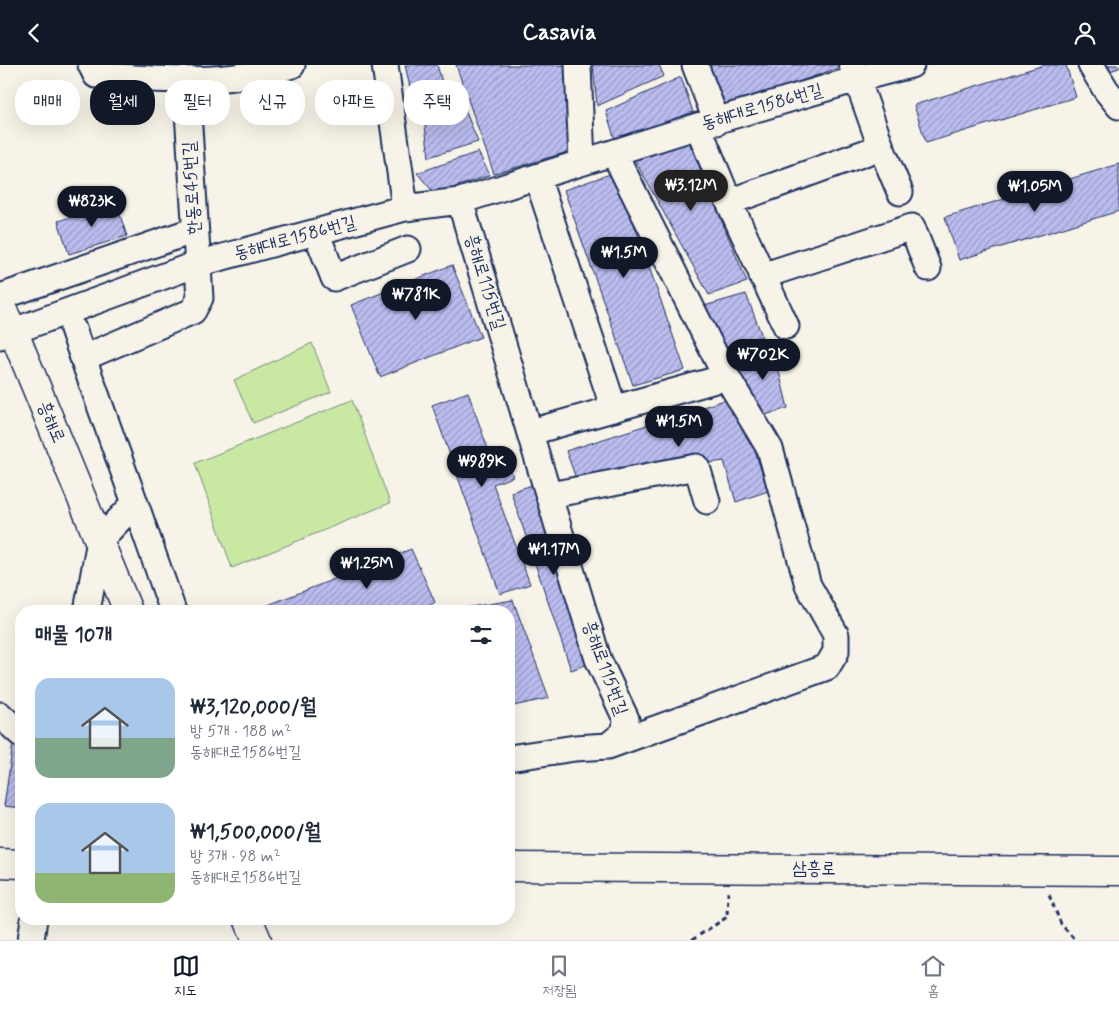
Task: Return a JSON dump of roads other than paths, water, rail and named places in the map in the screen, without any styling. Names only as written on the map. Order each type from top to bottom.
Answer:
[{"type":"main road","name":"흥해로","points":[[0,305],[7,335],[100,540],[126,605]]},
{"type":"main road","points":[[0,863],[15,864]]},
{"type":"main road","name":"삼흥로","points":[[515,867],[1119,871]]},
{"type":"main road","points":[[251,925],[257,940]]},
{"type":"street","points":[[90,65],[96,75],[171,80]]},
{"type":"street","points":[[196,80],[269,73],[292,65]]},
{"type":"street","points":[[385,65],[405,208]]},
{"type":"street","points":[[578,65],[582,162]]},
{"type":"street","points":[[694,65],[707,124],[729,202],[786,327]]},
{"type":"street","name":"동해대로1586번길","points":[[7,335],[197,264],[405,208],[460,201],[707,124],[854,72],[911,65]]},
{"type":"street","points":[[1091,65],[1106,90],[1119,105]]},
{"type":"street","points":[[854,72],[880,147],[900,191]]},
{"type":"street","name":"한동로45번길","points":[[84,358],[193,311],[200,298],[189,125]]},
{"type":"street","points":[[729,202],[880,147]]},
{"type":"street","points":[[515,757],[574,748],[608,746],[827,667],[836,652],[836,635],[808,585],[770,449],[724,373],[614,153]]},
{"type":"street","points":[[537,177],[614,409]]},
{"type":"street","name":"흥해로115번길","points":[[460,201],[598,659],[626,719],[625,732],[608,746]]},
{"type":"street","points":[[762,276],[912,227],[928,268]]},
{"type":"street","points":[[0,297],[195,230]]},
{"type":"street","points":[[316,232],[334,278],[408,249]]},
{"type":"street","points":[[73,329],[171,605]]},
{"type":"street","points":[[531,432],[614,409],[724,373]]},
{"type":"street","points":[[550,495],[697,467],[707,501]]},
{"type":"street","points":[[88,605],[100,540],[135,503]]},
{"type":"street","points":[[0,715],[15,729]]},
{"type":"street","points":[[31,940],[33,925]]}]
